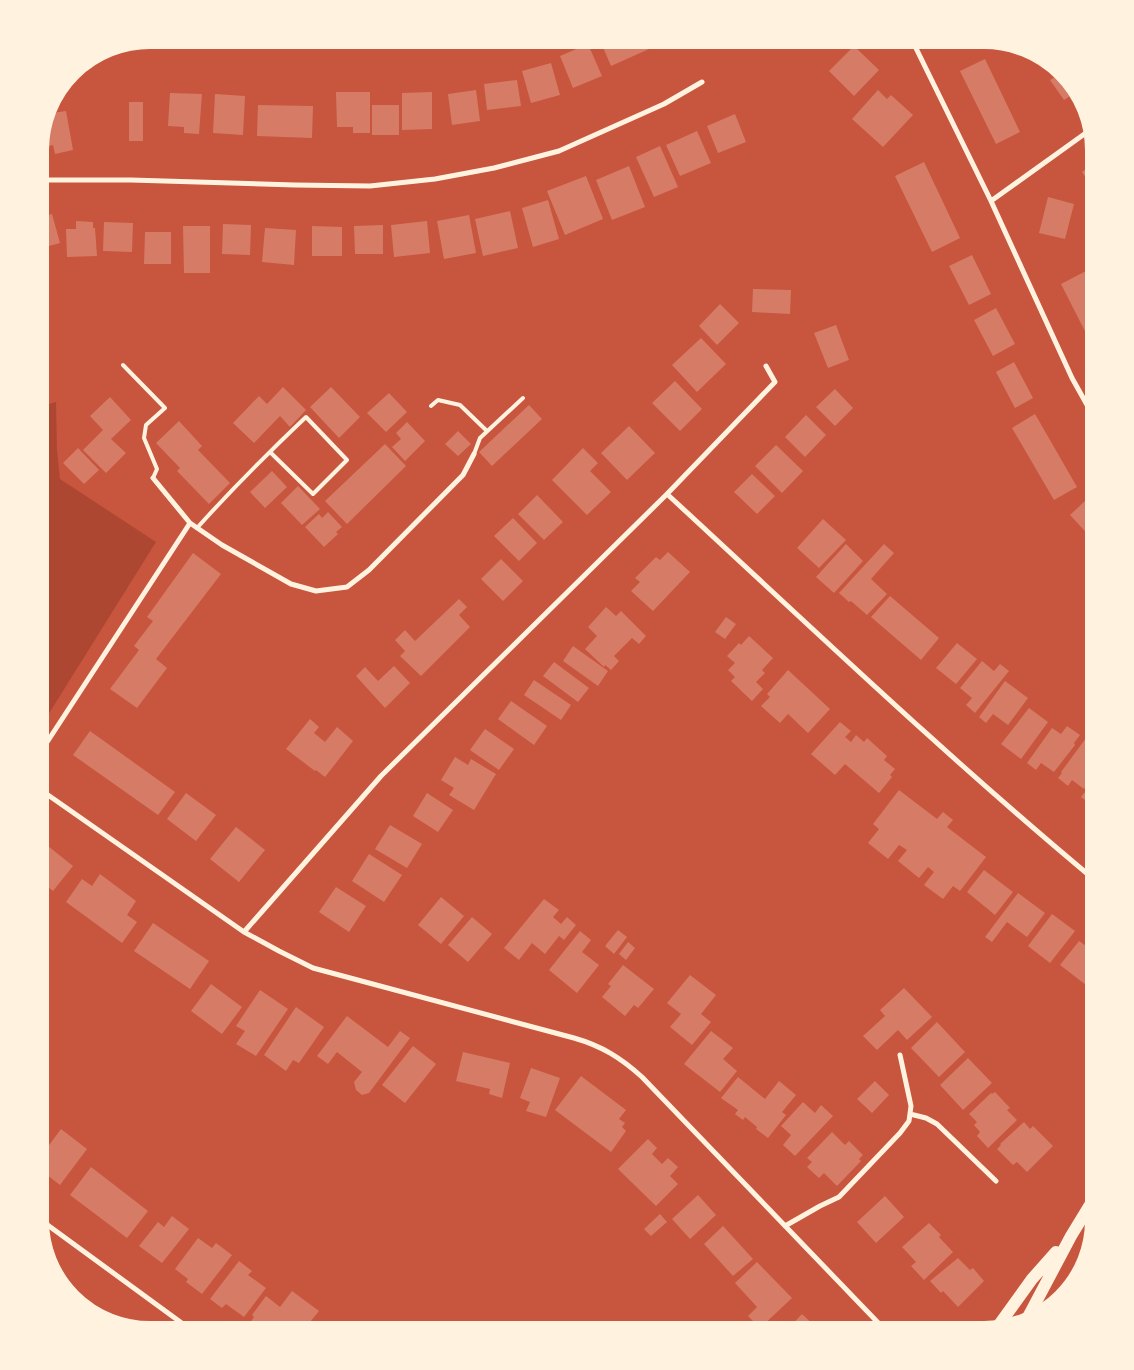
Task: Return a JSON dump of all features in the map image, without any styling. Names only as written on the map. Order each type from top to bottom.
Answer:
[{"type":"main road","points":[[1030,1313],[1088,1208]]},
{"type":"main road","points":[[1001,1322],[1032,1279],[1071,1236]]},
{"type":"main road","points":[[1036,1301],[1036,1309]]},
{"type":"street","points":[[915,46],[991,202],[1072,378],[1088,407]]},
{"type":"street","points":[[46,180],[131,180],[370,186],[435,179],[494,168],[559,151],[664,104],[702,82]]},
{"type":"street","points":[[991,202],[1086,133]]},
{"type":"street","points":[[244,932],[381,776],[667,494],[775,382],[766,366]]},
{"type":"street","points":[[153,478],[190,523],[222,546],[291,584],[316,591],[347,587],[369,570],[463,475],[474,454]]},
{"type":"street","points":[[667,494],[902,712],[1088,874]]},
{"type":"street","points":[[46,744],[190,523]]},
{"type":"street","points":[[46,794],[244,932],[279,952],[313,968],[592,1043],[610,1052],[627,1063],[642,1077],[879,1324]]},
{"type":"street","points":[[785,1226],[839,1197],[900,1133],[909,1121],[911,1106],[900,1055]]},
{"type":"street","points":[[910,1114],[926,1118],[937,1124],[996,1181]]},
{"type":"street","points":[[46,1224],[183,1324]]},
{"type":"lane","points":[[123,365],[166,408],[146,425],[144,438],[157,469],[153,478]]},
{"type":"lane","points":[[474,454],[480,438],[523,398]]},
{"type":"lane","points":[[431,406],[438,400],[460,404],[488,431]]},
{"type":"lane","points":[[197,528],[224,497],[270,452],[306,417],[347,460],[313,494],[270,452]]},
{"type":"shaded area","points":[[56,402],[60,479],[156,542],[46,718],[46,405]]},
{"type":"building","points":[[583,46],[589,46],[602,76],[573,88],[560,56]]},
{"type":"building","points":[[602,46],[648,46],[649,49],[611,66]]},
{"type":"building","points":[[854,46],[879,70],[854,96],[829,71]]},
{"type":"building","points":[[985,59],[1020,132],[996,144],[960,71]]},
{"type":"building","points":[[551,63],[560,95],[531,103],[522,71]]},
{"type":"building","points":[[1056,76],[1071,95],[1064,100],[1050,80]]},
{"type":"building","points":[[517,80],[521,106],[487,110],[484,84]]},
{"type":"building","points":[[476,90],[480,121],[452,125],[448,94]]},
{"type":"building","points":[[878,90],[887,99],[891,95],[913,115],[883,147],[852,119]]},
{"type":"building","points":[[336,92],[370,92],[370,133],[353,133],[353,127],[337,127]]},
{"type":"building","points":[[432,92],[432,129],[402,130],[402,93]]},
{"type":"building","points":[[170,93],[202,94],[199,134],[184,133],[184,127],[168,126]]},
{"type":"building","points":[[215,94],[245,96],[243,135],[213,133]]},
{"type":"building","points":[[129,102],[143,102],[143,141],[129,141]]},
{"type":"building","points":[[258,105],[313,106],[312,138],[257,136]]},
{"type":"building","points":[[372,105],[399,105],[399,135],[372,135]]},
{"type":"building","points":[[66,111],[73,150],[55,154],[53,145],[46,147],[53,113]]},
{"type":"building","points":[[735,114],[746,142],[718,153],[707,126]]},
{"type":"building","points":[[697,131],[711,163],[680,176],[666,145]]},
{"type":"building","points":[[660,146],[678,187],[654,197],[636,157]]},
{"type":"building","points":[[924,162],[960,238],[932,252],[895,176]]},
{"type":"building","points":[[629,166],[645,207],[612,220],[596,180]]},
{"type":"building","points":[[1088,167],[1088,181],[1082,172]]},
{"type":"building","points":[[586,176],[603,219],[565,235],[547,191]]},
{"type":"building","points":[[1048,197],[1074,204],[1065,239],[1039,233]]},
{"type":"building","points":[[548,200],[559,239],[533,247],[522,208]]},
{"type":"building","points":[[510,211],[518,248],[483,256],[475,219]]},
{"type":"building","points":[[52,214],[60,243],[46,247],[46,216]]},
{"type":"building","points":[[469,215],[476,253],[444,259],[437,221]]},
{"type":"building","points":[[76,221],[93,222],[97,256],[67,257],[66,229],[76,229]]},
{"type":"building","points":[[427,221],[430,253],[394,257],[391,225]]},
{"type":"building","points":[[104,222],[133,223],[132,252],[103,251]]},
{"type":"building","points":[[223,224],[251,225],[250,255],[222,254]]},
{"type":"building","points":[[383,225],[383,254],[355,254],[354,226]]},
{"type":"building","points":[[183,226],[210,226],[210,273],[184,273]]},
{"type":"building","points":[[312,226],[342,227],[342,256],[312,256]]},
{"type":"building","points":[[265,228],[296,230],[294,265],[262,262]]},
{"type":"building","points":[[145,232],[171,232],[171,264],[144,264]]},
{"type":"building","points":[[972,255],[991,294],[969,305],[949,266]]},
{"type":"building","points":[[1086,271],[1088,275],[1088,337],[1061,284]]},
{"type":"building","points":[[753,289],[791,290],[790,314],[752,312]]},
{"type":"building","points":[[720,304],[739,323],[717,345],[699,326]]},
{"type":"building","points":[[996,308],[1015,344],[993,356],[974,320]]},
{"type":"building","points":[[836,325],[849,360],[828,368],[814,333]]},
{"type":"building","points":[[701,338],[726,364],[697,392],[672,365]]},
{"type":"building","points":[[1014,362],[1033,398],[1015,408],[996,372]]},
{"type":"building","points":[[675,381],[702,409],[680,431],[652,403]]},
{"type":"building","points":[[283,387],[306,410],[290,427],[280,416],[254,443],[233,423],[259,396],[267,404]]},
{"type":"building","points":[[331,387],[360,417],[339,438],[310,407]]},
{"type":"building","points":[[835,389],[853,408],[835,426],[816,407]]},
{"type":"building","points":[[389,393],[407,412],[386,432],[367,413]]},
{"type":"building","points":[[110,397],[131,420],[111,439],[126,453],[106,473],[83,450],[103,430],[90,416]]},
{"type":"building","points":[[529,405],[542,419],[492,466],[479,452]]},
{"type":"building","points":[[1035,414],[1077,487],[1054,500],[1012,428]]},
{"type":"building","points":[[806,415],[826,435],[805,457],[785,437]]},
{"type":"building","points":[[179,421],[202,446],[198,450],[230,483],[209,504],[177,471],[180,468],[156,443]]},
{"type":"building","points":[[407,422],[425,441],[405,461],[392,447],[401,439],[396,433]]},
{"type":"building","points":[[629,426],[655,453],[627,480],[601,453]]},
{"type":"building","points":[[458,431],[471,444],[458,456],[445,444]]},
{"type":"building","points":[[385,444],[406,466],[347,524],[325,501]]},
{"type":"building","points":[[776,445],[803,471],[782,493],[755,466]]},
{"type":"building","points":[[78,448],[99,470],[84,484],[63,463]]},
{"type":"building","points":[[583,448],[598,463],[590,471],[611,492],[587,515],[552,480]]},
{"type":"building","points":[[272,471],[287,487],[265,508],[250,492]]},
{"type":"building","points":[[752,474],[775,496],[757,514],[734,492]]},
{"type":"building","points":[[298,486],[320,509],[302,525],[281,503]]},
{"type":"building","points":[[537,495],[563,522],[544,540],[518,514]]},
{"type":"building","points":[[1086,500],[1088,502],[1088,534],[1070,515]]},
{"type":"building","points":[[328,512],[342,527],[336,532],[338,534],[324,547],[305,527],[319,514],[322,518]]},
{"type":"building","points":[[513,518],[537,543],[519,561],[494,536]]},
{"type":"building","points":[[823,519],[846,540],[819,568],[797,548]]},
{"type":"building","points":[[846,544],[863,561],[834,593],[816,577]]},
{"type":"building","points":[[884,544],[894,553],[871,579],[887,594],[867,615],[839,593]]},
{"type":"building","points":[[668,552],[690,572],[653,611],[631,591],[640,582],[635,578],[656,557],[660,560]]},
{"type":"building","points":[[193,553],[221,574],[156,659],[167,668],[137,708],[110,689],[139,650],[134,646],[153,621],[147,617]]},
{"type":"building","points":[[501,559],[523,581],[503,601],[481,579]]},
{"type":"building","points":[[890,596],[939,638],[921,660],[871,617]]},
{"type":"building","points":[[459,599],[467,607],[459,615],[470,627],[421,676],[400,656],[405,651],[395,640],[405,630],[415,641]]},
{"type":"building","points":[[606,607],[616,616],[621,611],[646,636],[639,644],[632,638],[614,656],[619,661],[611,670],[605,665],[604,667],[585,649],[597,636],[588,627]]},
{"type":"building","points":[[726,617],[736,624],[725,639],[715,632]]},
{"type":"building","points":[[749,636],[773,658],[762,670],[765,673],[756,682],[763,689],[752,701],[731,681],[735,677],[728,670],[735,663],[727,656],[739,643],[741,645]]},
{"type":"building","points":[[957,643],[977,659],[956,684],[936,668]]},
{"type":"building","points":[[573,646],[608,671],[598,686],[563,661]]},
{"type":"building","points":[[982,661],[994,671],[1000,664],[1009,671],[975,713],[966,705],[972,698],[960,688]]},
{"type":"building","points":[[554,662],[589,688],[578,702],[543,676]]},
{"type":"building","points":[[394,666],[410,683],[385,708],[356,676],[365,667],[378,681]]},
{"type":"building","points":[[788,670],[830,709],[808,733],[788,714],[780,723],[761,706],[770,697],[767,694]]},
{"type":"building","points":[[534,680],[571,705],[561,720],[524,695]]},
{"type":"building","points":[[1005,681],[1028,698],[1008,725],[993,714],[986,723],[979,717]]},
{"type":"building","points":[[511,701],[547,726],[534,745],[498,719]]},
{"type":"building","points":[[1029,708],[1048,722],[1021,759],[1001,744]]},
{"type":"building","points":[[310,719],[319,727],[314,733],[325,742],[337,727],[353,741],[325,777],[286,749]]},
{"type":"building","points":[[840,722],[851,731],[845,737],[851,742],[856,735],[864,742],[867,738],[887,756],[884,760],[895,769],[890,775],[892,777],[879,793],[845,764],[835,775],[811,754]]},
{"type":"building","points":[[1067,726],[1080,735],[1074,743],[1075,745],[1054,772],[1041,763],[1036,770],[1027,763],[1052,728],[1061,734]]},
{"type":"building","points":[[485,729],[514,749],[499,770],[470,750]]},
{"type":"building","points":[[90,731],[175,792],[158,815],[73,755]]},
{"type":"building","points":[[1086,738],[1088,740],[1088,783],[1084,789],[1072,780],[1068,786],[1058,778]]},
{"type":"building","points":[[455,757],[468,765],[471,759],[496,774],[474,810],[449,795],[454,788],[441,780]]},
{"type":"building","points":[[1088,788],[1088,802],[1081,797]]},
{"type":"building","points":[[899,790],[937,819],[943,812],[953,820],[947,827],[986,857],[960,891],[953,886],[943,899],[924,885],[934,872],[928,867],[919,878],[898,861],[907,850],[899,845],[888,859],[868,843],[879,829],[873,824]]},
{"type":"building","points":[[186,793],[216,815],[196,841],[167,819]]},
{"type":"building","points":[[427,793],[453,810],[438,832],[413,816]]},
{"type":"building","points":[[390,825],[422,844],[407,868],[375,849]]},
{"type":"building","points":[[236,827],[265,850],[239,882],[210,859]]},
{"type":"building","points":[[46,844],[73,866],[53,891],[46,885]]},
{"type":"building","points":[[369,854],[402,875],[384,902],[352,881]]},
{"type":"building","points":[[984,870],[1013,892],[995,915],[967,892]]},
{"type":"building","points":[[100,874],[136,901],[127,915],[137,922],[122,943],[66,902],[82,879],[92,886]]},
{"type":"building","points":[[336,887],[366,906],[349,932],[319,912]]},
{"type":"building","points":[[1018,893],[1045,913],[1027,937],[1007,922],[992,942],[985,937]]},
{"type":"building","points":[[441,897],[464,916],[441,944],[418,925]]},
{"type":"building","points":[[544,899],[559,910],[553,917],[561,924],[567,917],[576,925],[564,940],[559,936],[545,954],[532,943],[519,960],[504,948]]},
{"type":"building","points":[[1052,914],[1075,931],[1050,963],[1028,946]]},
{"type":"building","points":[[472,917],[492,934],[468,962],[448,945]]},
{"type":"building","points":[[153,923],[209,961],[190,989],[134,951]]},
{"type":"building","points":[[618,930],[627,937],[614,954],[605,946]]},
{"type":"building","points":[[580,931],[591,940],[582,952],[599,965],[577,993],[549,970]]},
{"type":"building","points":[[1079,941],[1088,947],[1088,982],[1086,985],[1060,965]]},
{"type":"building","points":[[628,942],[635,948],[626,960],[619,954]]},
{"type":"building","points":[[623,965],[654,989],[638,1008],[634,1005],[625,1016],[602,997],[611,986],[608,984]]},
{"type":"building","points":[[690,975],[716,995],[701,1014],[711,1022],[692,1045],[670,1027],[681,1014],[667,1003]]},
{"type":"building","points":[[211,984],[242,1007],[222,1034],[191,1011]]},
{"type":"building","points":[[904,988],[932,1017],[907,1040],[898,1030],[877,1050],[863,1036],[885,1016],[880,1010]]},
{"type":"building","points":[[260,990],[288,1009],[256,1056],[236,1044],[245,1031],[236,1026]]},
{"type":"building","points":[[296,1007],[324,1027],[299,1063],[293,1060],[286,1071],[264,1055]]},
{"type":"building","points":[[347,1016],[388,1047],[400,1031],[410,1038],[369,1093],[362,1095],[356,1090],[354,1082],[362,1072],[337,1052],[328,1064],[317,1056]]},
{"type":"building","points":[[937,1022],[965,1052],[939,1077],[911,1048]]},
{"type":"building","points":[[711,1031],[733,1048],[723,1059],[737,1071],[720,1092],[684,1064]]},
{"type":"building","points":[[413,1046],[436,1064],[405,1103],[382,1085]]},
{"type":"building","points":[[463,1052],[510,1063],[502,1098],[489,1094],[490,1089],[456,1081]]},
{"type":"building","points":[[968,1058],[992,1083],[963,1110],[940,1085]]},
{"type":"building","points":[[531,1068],[560,1078],[546,1117],[526,1111],[530,1102],[520,1098]]},
{"type":"building","points":[[581,1076],[626,1110],[619,1119],[625,1123],[622,1127],[626,1131],[611,1152],[555,1110]]},
{"type":"building","points":[[738,1077],[765,1099],[779,1081],[796,1095],[782,1112],[786,1115],[768,1138],[745,1117],[743,1120],[735,1114],[738,1110],[721,1098]]},
{"type":"building","points":[[875,1081],[889,1095],[872,1113],[857,1099]]},
{"type":"building","points":[[995,1092],[1010,1108],[1007,1110],[1017,1120],[988,1148],[977,1136],[980,1132],[974,1125],[977,1122],[969,1114],[991,1093]]},
{"type":"building","points":[[803,1102],[815,1113],[821,1105],[833,1116],[795,1156],[783,1145],[791,1135],[781,1126]]},
{"type":"building","points":[[1024,1122],[1030,1129],[1033,1126],[1053,1146],[1027,1172],[1017,1162],[1013,1165],[997,1149]]},
{"type":"building","points":[[61,1129],[87,1149],[60,1185],[46,1174],[46,1149]]},
{"type":"building","points":[[832,1132],[845,1145],[849,1141],[863,1155],[859,1159],[861,1161],[837,1186],[824,1173],[819,1178],[807,1167],[812,1162],[807,1158]]},
{"type":"building","points":[[648,1139],[657,1148],[652,1154],[662,1164],[668,1158],[678,1167],[670,1176],[678,1184],[656,1206],[618,1169]]},
{"type":"building","points":[[91,1167],[148,1211],[127,1238],[70,1195]]},
{"type":"building","points":[[698,1195],[716,1215],[690,1239],[672,1219]]},
{"type":"building","points":[[885,1196],[904,1217],[876,1243],[857,1222]]},
{"type":"building","points":[[660,1214],[667,1222],[651,1236],[644,1229]]},
{"type":"building","points":[[172,1216],[189,1229],[162,1263],[139,1246],[158,1222],[164,1227]]},
{"type":"building","points":[[929,1223],[941,1235],[939,1237],[953,1252],[924,1280],[911,1266],[916,1262],[902,1247]]},
{"type":"building","points":[[723,1226],[753,1259],[733,1276],[704,1244]]},
{"type":"building","points":[[198,1238],[212,1248],[216,1243],[232,1255],[202,1294],[186,1282],[188,1279],[175,1269]]},
{"type":"building","points":[[958,1258],[970,1270],[973,1268],[984,1281],[958,1307],[943,1291],[941,1293],[930,1281]]},
{"type":"building","points":[[239,1261],[252,1271],[248,1275],[266,1288],[244,1317],[226,1304],[222,1308],[210,1299]]},
{"type":"building","points":[[757,1262],[792,1298],[764,1324],[756,1324],[748,1316],[757,1307],[735,1283]]},
{"type":"building","points":[[292,1291],[319,1311],[308,1324],[250,1323],[254,1317],[252,1315],[266,1296],[280,1307]]},
{"type":"building","points":[[802,1314],[813,1324],[793,1324]]}]
